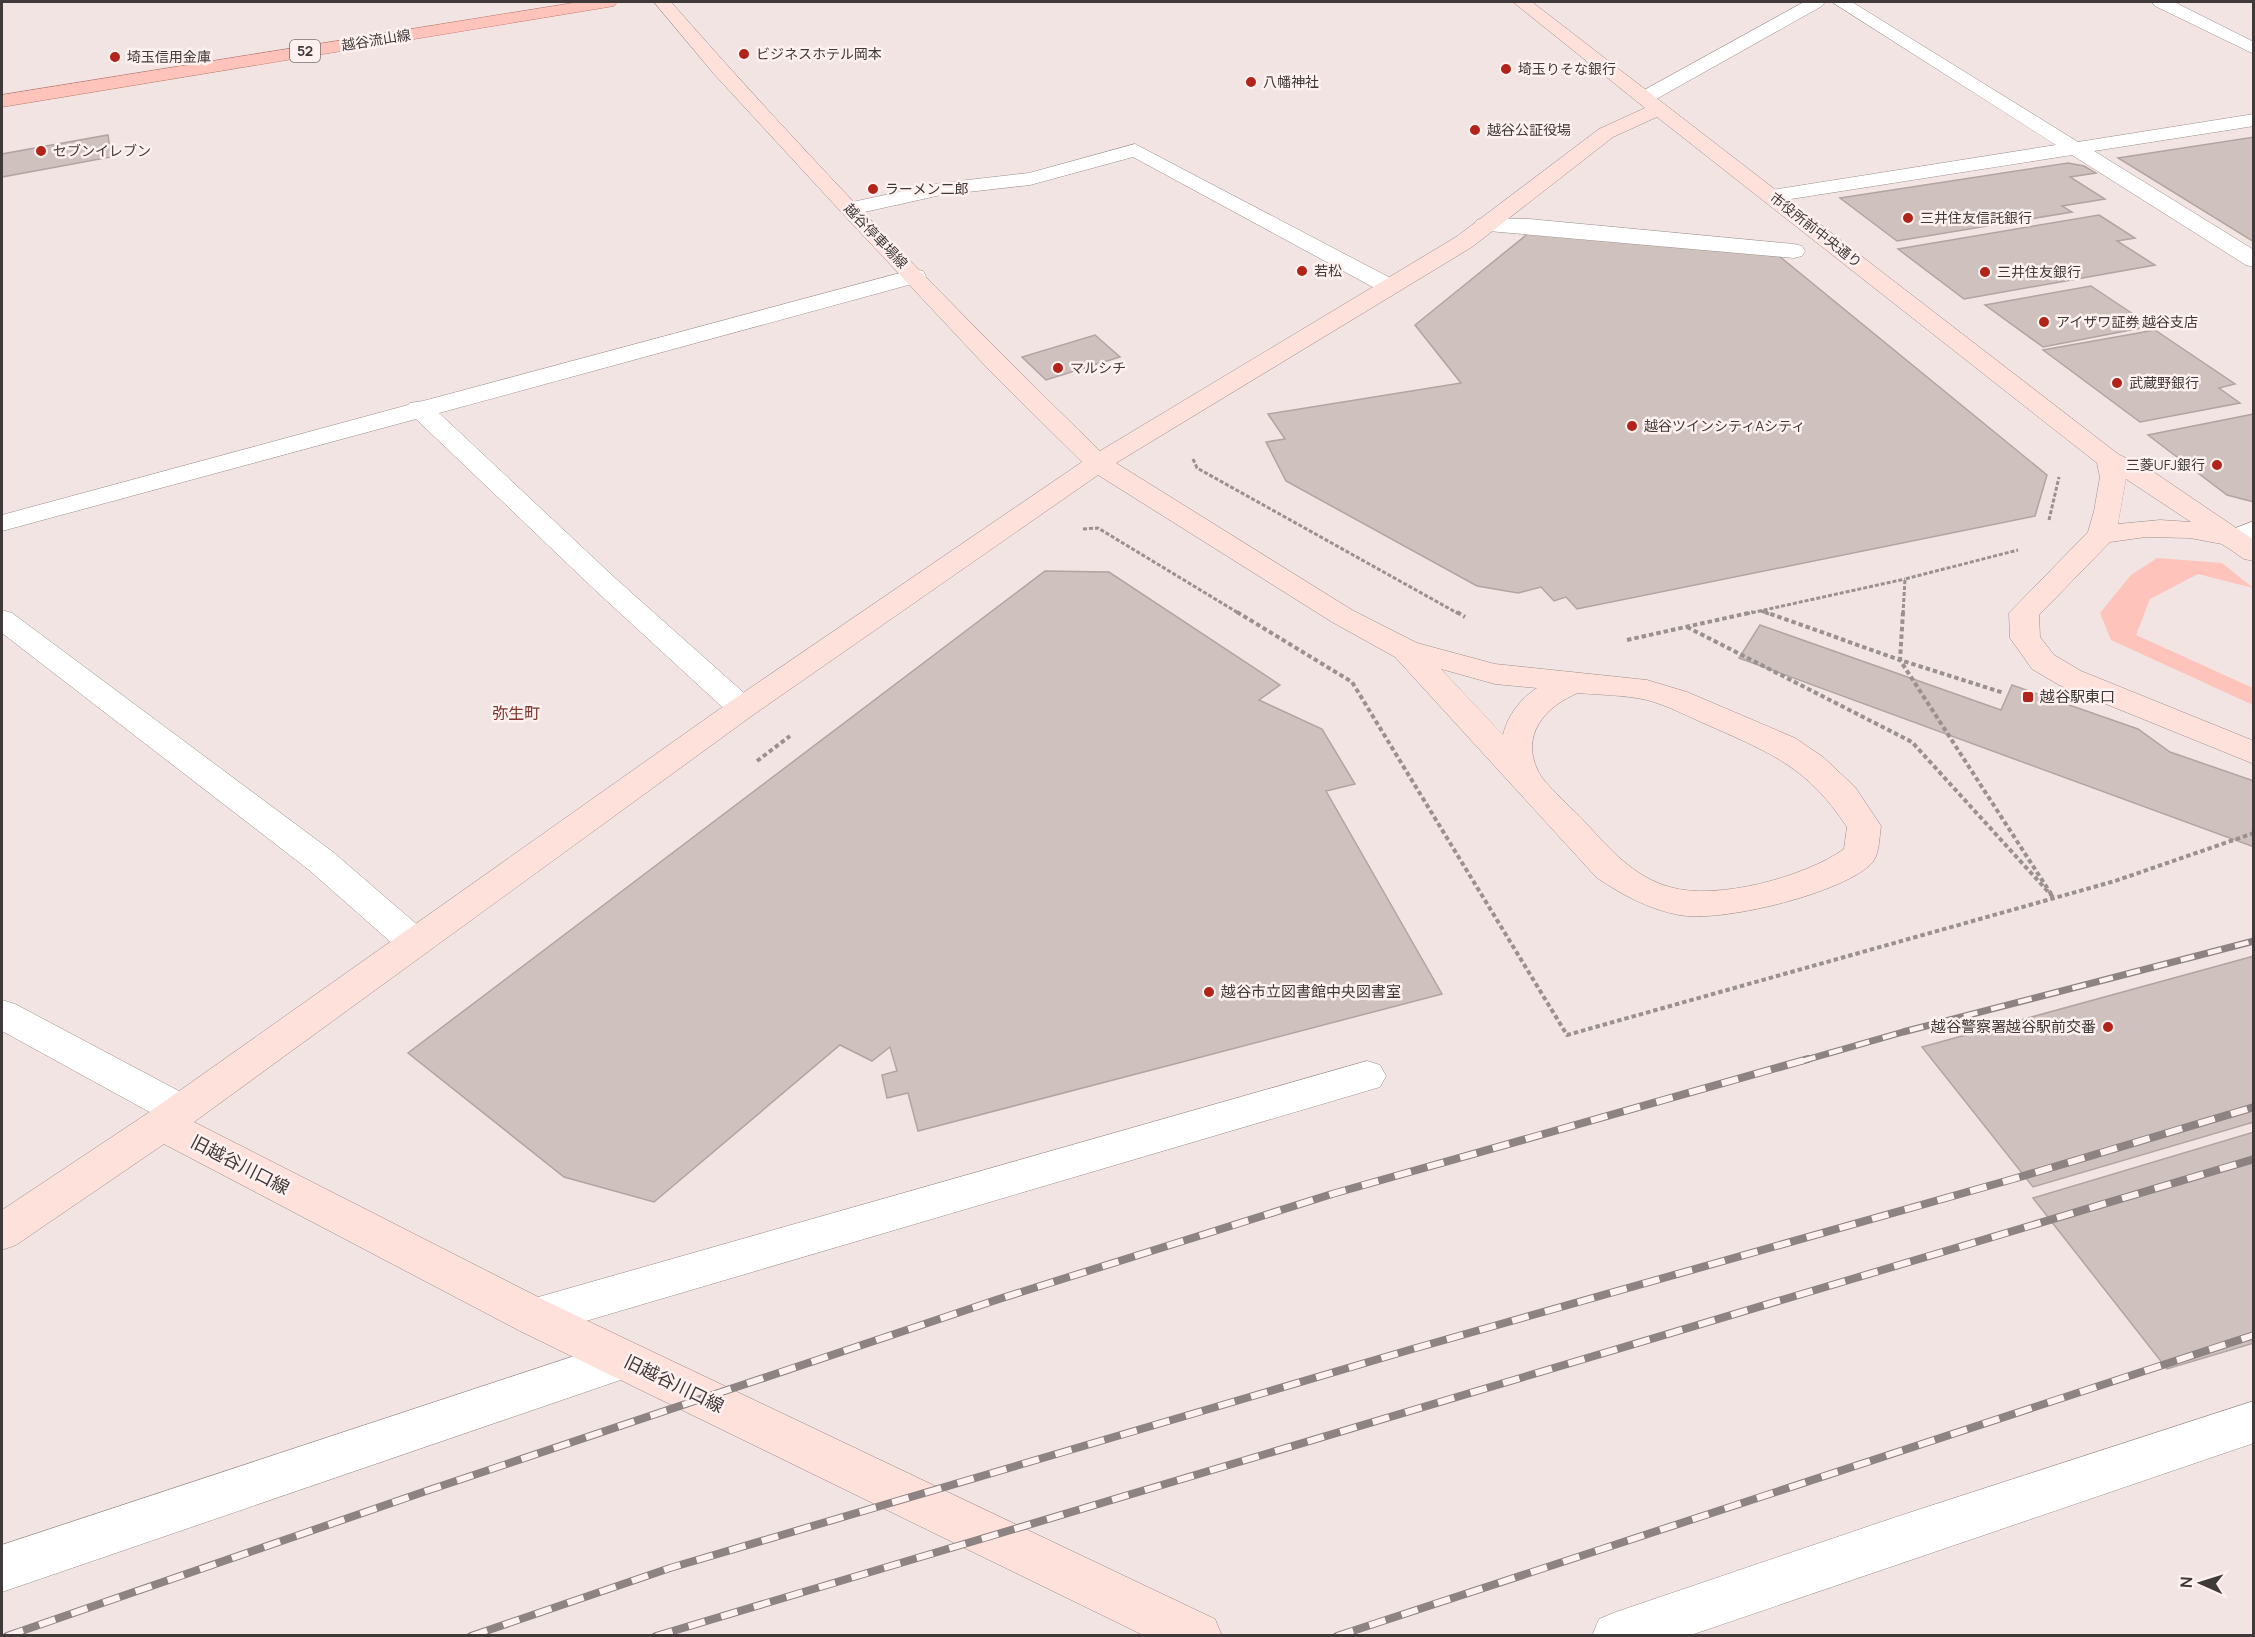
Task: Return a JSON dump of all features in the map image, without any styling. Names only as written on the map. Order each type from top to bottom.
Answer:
[{"type":"main road","name":"越谷流山線","points":[[2,101],[608,2]]},
{"type":"street","name":"越谷停車場線","points":[[662,2],[721,70],[1000,367],[1098,463],[1342,616],[1406,650]]},
{"type":"street","name":"市役所前中央通り","points":[[1522,2],[2109,460],[2146,479],[2247,540]]},
{"type":"street","points":[[2,1232],[171,1117],[742,708],[1098,463],[1464,242],[1606,133],[1816,2]]},
{"type":"street","points":[[1841,2],[2253,260]]},
{"type":"street","points":[[2161,2],[2253,49]]},
{"type":"street","points":[[1772,196],[2253,120]]},
{"type":"street","points":[[851,209],[941,189],[1030,179],[1135,150],[1390,287]]},
{"type":"street","points":[[1485,225],[1529,226],[1794,251]]},
{"type":"street","points":[[2,523],[419,408],[915,276]]},
{"type":"street","points":[[419,408],[605,584],[742,708]]},
{"type":"street","points":[[2109,460],[2113,477],[2108,511],[2101,535],[2024,614],[2025,638],[2043,662],[2070,678],[2253,753]]},
{"type":"street","points":[[2101,535],[2134,529],[2167,528],[2199,530],[2247,540]]},
{"type":"street","points":[[2,619],[321,861],[415,943]]},
{"type":"street","points":[[1406,650],[1495,674],[1574,683],[1618,685],[1647,690],[1676,699],[1784,746],[1812,765],[1843,795],[1864,826],[1860,855],[1842,869],[1753,900],[1716,905],[1680,902],[1644,892],[1609,869],[1406,650]]},
{"type":"street","points":[[1524,778],[1517,761],[1516,741],[1523,722],[1538,702],[1552,691],[1574,683]]},
{"type":"street","points":[[2,1014],[171,1117]]},
{"type":"street","points":[[535,1317],[1367,1076]]},
{"type":"street","name":"旧越谷川口線","points":[[171,1117],[535,1317],[1193,1634]]},
{"type":"street","points":[[2,1569],[623,1360]]},
{"type":"street","points":[[1616,1635],[2253,1422]]},
{"type":"path","points":[[1193,458],[1197,468],[1466,617]]},
{"type":"path","points":[[2049,522],[2061,469]]},
{"type":"path","points":[[1620,642],[1905,579],[2020,550]]},
{"type":"path","points":[[1686,627],[1912,742],[2053,897],[1900,660],[1905,579]]},
{"type":"path","points":[[1760,611],[1900,660],[2014,696]]},
{"type":"shaded area","points":[[2157,558],[2222,563],[2253,588],[2198,574],[2150,599],[2136,635],[2253,688],[2253,705],[2111,640],[2100,613],[2131,575]]},
{"type":"building","points":[[108,135],[111,157],[2,177],[2,154]]},
{"type":"building","points":[[2254,137],[2254,242],[2118,158]]},
{"type":"building","points":[[2068,163],[2084,166],[2096,173],[2070,177],[2105,199],[2062,206],[2072,212],[1897,241],[1840,198]]},
{"type":"building","points":[[2099,215],[2135,238],[2117,241],[2155,265],[1964,299],[1898,249]]},
{"type":"building","name":"越谷ツインシティAシティ","points":[[1530,232],[1779,256],[2047,475],[2035,516],[1577,609],[1566,597],[1554,601],[1541,587],[1518,593],[1477,586],[1286,481],[1266,442],[1285,439],[1268,414],[1461,383],[1415,325]]},
{"type":"building","points":[[2091,286],[2151,326],[2043,347],[1985,305]]},
{"type":"building","points":[[2155,330],[2235,384],[2219,388],[2240,403],[2140,422],[2043,350]]},
{"type":"building","name":"マルシチ","points":[[1095,335],[1120,357],[1046,380],[1022,357]]},
{"type":"building","points":[[2254,414],[2254,502],[2227,495],[2148,435]]},
{"type":"building","points":[[1045,571],[1109,572],[1280,685],[1259,700],[1322,729],[1355,784],[1326,791],[1442,994],[918,1131],[908,1093],[887,1098],[882,1075],[897,1071],[890,1047],[872,1061],[840,1045],[654,1202],[564,1177],[408,1053]]},
{"type":"building","points":[[1760,625],[2001,710],[2012,685],[2138,729],[2170,752],[2254,781],[2254,847],[1739,658]]},
{"type":"building","points":[[2254,956],[2254,1122],[2033,1187],[1922,1047]]},
{"type":"building","points":[[2254,1132],[2254,1343],[2167,1369],[2033,1198]]},
{"type":"railway","points":[[1802,1061],[1903,1032],[2254,941]]},
{"type":"railway","points":[[7,1636],[429,1490],[999,1299],[1332,1194],[1808,1059]]},
{"type":"railway","points":[[471,1636],[670,1568],[1409,1350],[2013,1179],[2254,1107]]},
{"type":"railway","points":[[656,1636],[2254,1159]]},
{"type":"railway","points":[[1337,1636],[2254,1335]]},
{"type":"place","name":"ビジネスホテル岡本","points":[[744,54]]},
{"type":"place","name":"埼玉信用金庫","points":[[115,57]]},
{"type":"place","name":"埼玉りそな銀行","points":[[1506,69]]},
{"type":"place","name":"八幡神社","points":[[1251,82]]},
{"type":"place","name":"越谷公証役場","points":[[1475,130]]},
{"type":"place","name":"セブンイレブン","points":[[41,151]]},
{"type":"place","name":"ラーメン二郎","points":[[873,189]]},
{"type":"place","name":"三井住友信託銀行","points":[[1908,218]]},
{"type":"place","name":"若松","points":[[1302,271]]},
{"type":"place","name":"三井住友銀行","points":[[1985,272]]},
{"type":"place","name":"アイザワ証券 越谷支店","points":[[2044,322]]},
{"type":"place","name":"マルシチ","points":[[1058,368]]},
{"type":"place","name":"武蔵野銀行","points":[[2117,383]]},
{"type":"place","name":"越谷ツインシティAシティ","points":[[1632,426]]},
{"type":"place","name":"三菱UFJ銀行","points":[[2217,465]]},
{"type":"place","name":"越谷駅東口","points":[[2028,697]]},
{"type":"place","name":"越谷市立図書館中央図書室","points":[[1209,992]]},
{"type":"place","name":"越谷警察署越谷駅前交番","points":[[2108,1027]]},
{"type":"district","name":"弥生町","points":[[516,713]]}]
